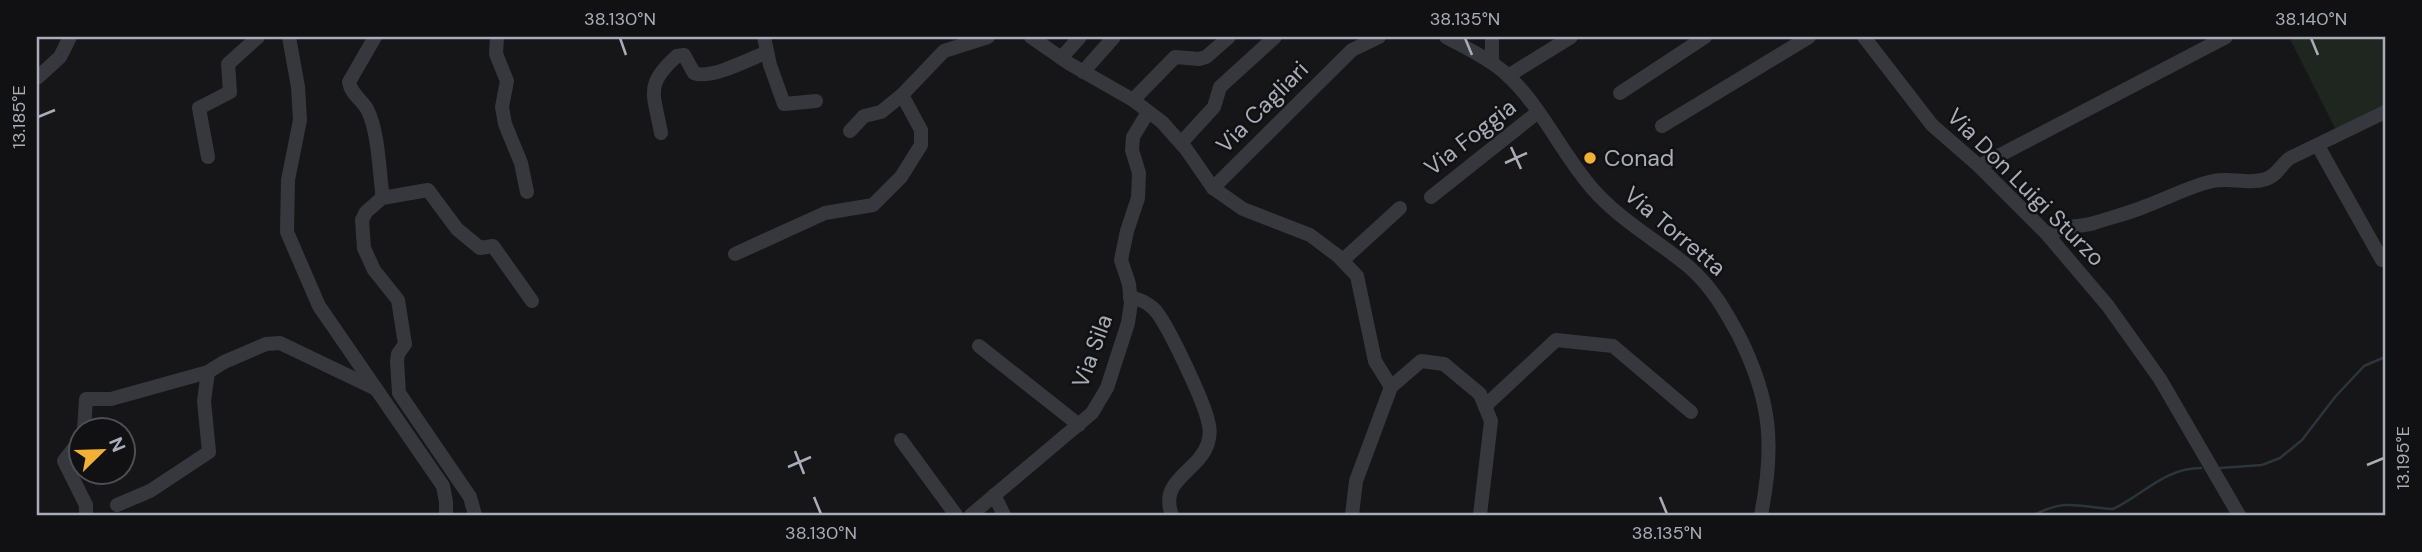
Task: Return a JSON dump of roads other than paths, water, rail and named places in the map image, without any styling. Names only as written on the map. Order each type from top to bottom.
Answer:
[{"type":"street","points":[[37,78],[60,57],[70,37]]},
{"type":"street","points":[[208,157],[199,108],[230,92],[228,64],[258,37]]},
{"type":"street","points":[[289,37],[298,87],[300,120],[288,180],[287,232],[319,306],[443,486],[446,515]]},
{"type":"street","points":[[374,37],[350,78],[349,86],[366,109],[371,121],[382,198]]},
{"type":"street","points":[[497,37],[496,54],[507,81],[502,107],[505,124],[521,163],[527,192]]},
{"type":"street","points":[[764,37],[784,104],[816,101]]},
{"type":"street","points":[[850,131],[864,116],[881,113],[944,51],[988,37]]},
{"type":"street","points":[[1031,37],[1083,72],[1133,100],[1162,122],[1181,143],[1213,188],[1244,209],[1310,235],[1342,260],[1357,275],[1375,361],[1391,387]]},
{"type":"street","points":[[1061,58],[1080,37]]},
{"type":"street","points":[[1083,72],[1114,37]]},
{"type":"street","points":[[1133,100],[1175,57],[1206,57],[1229,37]]},
{"type":"street","points":[[1181,143],[1214,107],[1220,87],[1275,37]]},
{"type":"street","name":"Via Cagliari","points":[[1213,188],[1352,50],[1379,37]]},
{"type":"street","name":"Via Torretta","points":[[1446,37],[1492,62],[1508,76],[1538,112],[1590,186],[1637,228],[1688,267],[1724,307],[1749,356],[1763,395],[1770,438],[1770,464],[1761,515]]},
{"type":"street","points":[[1492,37],[1492,62]]},
{"type":"street","points":[[1508,76],[1571,37]]},
{"type":"street","points":[[1620,93],[1705,37]]},
{"type":"street","points":[[1662,126],[1809,37]]},
{"type":"street","name":"Via Don Luigi Sturzo","points":[[1864,37],[1932,125],[1979,166],[2049,236],[2108,306],[2160,379],[2239,515]]},
{"type":"street","points":[[1979,166],[2226,37]]},
{"type":"street","points":[[661,133],[654,91],[655,78],[677,56],[684,55],[694,73],[702,75],[767,52]]},
{"type":"street","points":[[735,254],[825,213],[873,205],[901,177],[922,145],[921,130],[902,95]]},
{"type":"street","name":"Via Sila","points":[[971,515],[1092,413],[1107,388],[1128,323],[1130,297],[1121,260],[1138,198],[1139,173],[1132,150],[1133,137],[1148,111]]},
{"type":"street","name":"Via Foggia","points":[[1431,197],[1538,112]]},
{"type":"street","points":[[2049,236],[2061,228],[2092,223],[2214,181],[2231,178],[2253,182],[2268,178],[2290,158],[2385,113]]},
{"type":"street","points":[[2318,146],[2382,260]]},
{"type":"street","points":[[475,515],[470,498],[399,393],[397,361],[405,344],[397,300],[374,270],[364,248],[362,220],[366,212],[382,198],[428,190],[457,229],[480,247],[493,246],[531,301]]},
{"type":"street","points":[[1342,260],[1401,208]]},
{"type":"street","points":[[1130,297],[1143,300],[1161,317],[1208,420],[1208,443],[1169,493],[1168,504],[1172,515]]},
{"type":"street","points":[[1485,406],[1556,340],[1613,346],[1690,412]]},
{"type":"street","points":[[85,416],[86,399],[111,399],[208,372],[266,344],[280,343],[377,390]]},
{"type":"street","points":[[979,346],[1079,425]]},
{"type":"street","points":[[1352,515],[1356,481],[1391,387],[1421,361],[1444,364],[1480,394],[1491,421],[1480,515]]},
{"type":"street","points":[[117,505],[150,491],[209,452],[204,401],[208,372]]},
{"type":"street","points":[[901,440],[956,515]]},
{"type":"street","points":[[76,486],[86,506],[86,515]]},
{"type":"street","points":[[994,495],[1004,515]]},
{"type":"waterway","points":[[2220,468],[2262,465],[2280,458],[2302,440],[2335,397],[2364,366],[2385,357]]},
{"type":"waterway","points":[[2034,515],[2064,505],[2113,509],[2176,472],[2201,468]]},
{"type":"place","name":"Conad","points":[[1590,158]]}]
